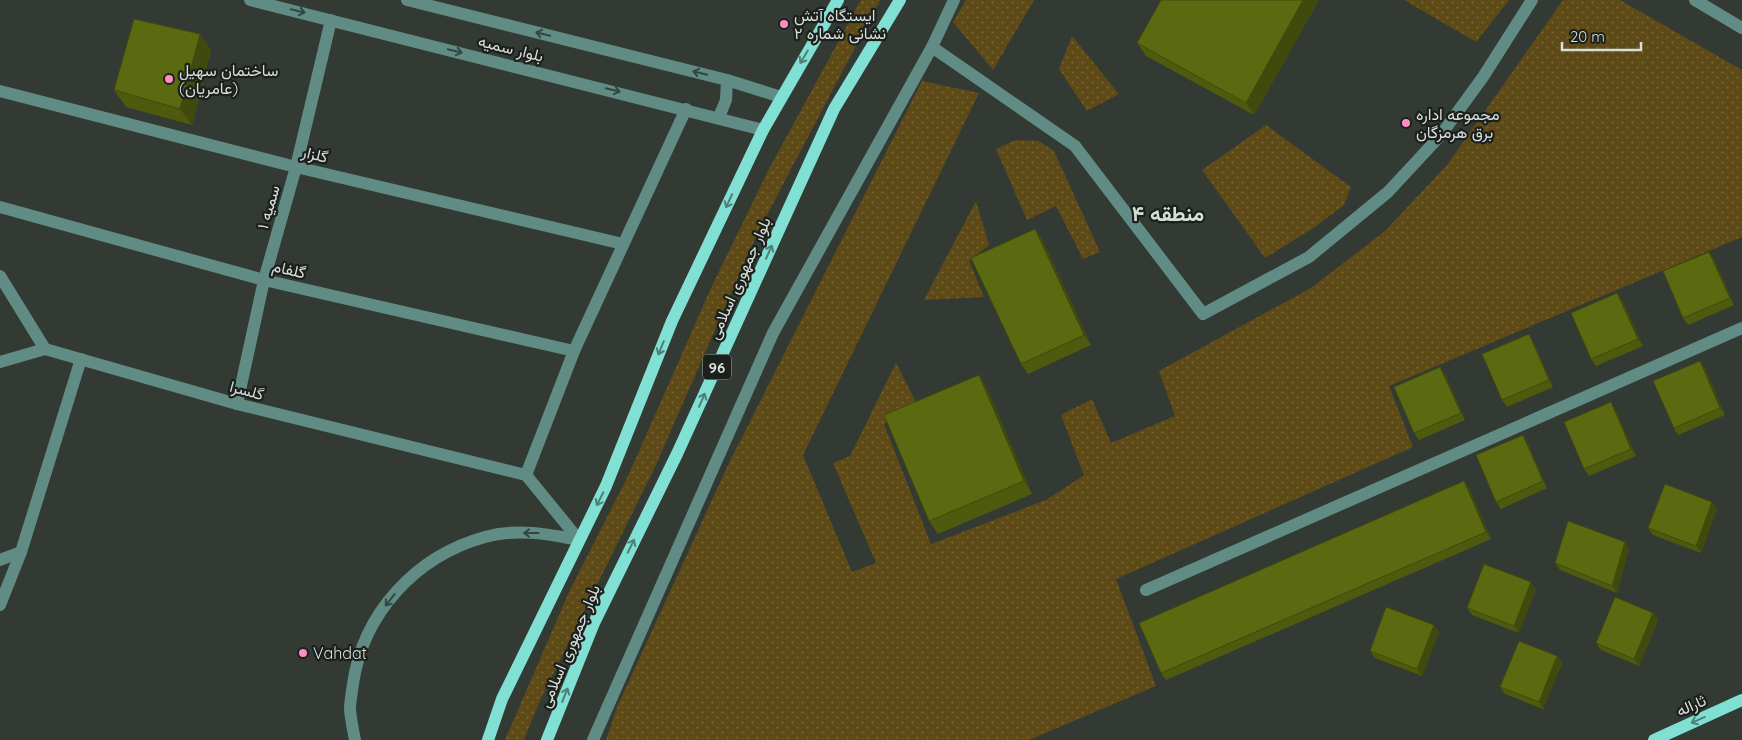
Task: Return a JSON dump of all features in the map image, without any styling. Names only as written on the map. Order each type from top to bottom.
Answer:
[{"type":"main road","points":[[488,740],[502,699],[606,486],[672,321],[763,130],[838,0]]},
{"type":"main road","name":"بلوار جمهوری اسلامی","points":[[547,740],[594,623],[677,454],[834,109],[900,0]]},
{"type":"main road","name":"ثاراله","points":[[1654,740],[1742,700]]},
{"type":"street","name":"بلوار سمیه","points":[[250,0],[718,117],[763,130]]},
{"type":"street","name":"بلوار سمیه","points":[[407,0],[727,80],[781,97]]},
{"type":"street","points":[[593,740],[773,333],[932,46],[954,0]]},
{"type":"street","points":[[932,46],[1075,146],[1203,314],[1309,257],[1388,192],[1440,136],[1483,77],[1532,0]]},
{"type":"street","points":[[1695,0],[1742,28]]},
{"type":"street","name":"سمیه ۱","points":[[237,404],[264,280],[296,167],[331,20]]},
{"type":"street","points":[[718,117],[726,100],[727,80]]},
{"type":"street","name":"گلزار","points":[[0,91],[296,167],[623,244]]},
{"type":"street","points":[[579,540],[526,475],[574,351],[686,109]]},
{"type":"street","name":"گلفام","points":[[0,207],[264,280],[574,351]]},
{"type":"street","points":[[0,276],[45,349],[0,362]]},
{"type":"street","points":[[1146,590],[1742,328]]},
{"type":"street","name":"گلسرا","points":[[45,349],[237,404],[526,475]]},
{"type":"street","points":[[0,605],[21,552],[81,359]]},
{"type":"street","points":[[354,740],[350,709],[356,662],[374,619],[404,582],[441,554],[485,537],[532,532],[579,540]]},
{"type":"street","points":[[0,560],[21,552]]},
{"type":"shaded area","points":[[861,0],[880,0],[757,234],[655,467],[538,705],[524,740],[505,740],[569,592],[628,476],[711,288],[770,167]]},
{"type":"shaded area","points":[[966,0],[1034,0],[993,70],[953,22]]},
{"type":"shaded area","points":[[1404,0],[1509,0],[1476,42]]},
{"type":"shaded area","points":[[1563,0],[1620,0],[1742,70],[1742,237],[1389,386],[1413,447],[1116,579],[1156,686],[1029,740],[606,740],[618,705],[728,465],[922,81],[979,93],[803,455],[852,572],[876,563],[833,463],[850,456],[896,363],[920,410],[884,424],[931,544],[1046,500],[1084,475],[1061,415],[1092,399],[1111,443],[1175,416],[1159,371],[1311,288],[1385,231],[1447,165]]},
{"type":"shaded area","points":[[1072,36],[1119,94],[1087,111],[1059,69]]},
{"type":"shaded area","points":[[1266,125],[1351,187],[1344,205],[1315,227],[1265,258],[1202,170]]},
{"type":"shaded area","points":[[1016,140],[1039,141],[1054,151],[1100,252],[1083,259],[1056,206],[1027,220],[996,149]]},
{"type":"shaded area","points":[[976,201],[989,245],[969,261],[984,297],[924,300]]},
{"type":"building","points":[[1161,0],[1303,0],[1246,103],[1137,43]]},
{"type":"building","name":"ساختمان سهیل (عامریان)","points":[[134,19],[200,34],[180,109],[114,90]]},
{"type":"building","points":[[1035,229],[1084,335],[1021,364],[971,258]]},
{"type":"building","points":[[1709,252],[1730,298],[1683,318],[1663,271]]},
{"type":"building","points":[[1617,293],[1638,339],[1591,359],[1571,313]]},
{"type":"building","points":[[1529,334],[1549,380],[1502,400],[1482,354]]},
{"type":"building","points":[[1700,361],[1720,408],[1674,428],[1653,381]]},
{"type":"building","points":[[1440,367],[1461,413],[1414,433],[1394,387]]},
{"type":"building","points":[[979,375],[1024,481],[929,521],[884,415]]},
{"type":"building","points":[[1611,402],[1631,449],[1584,469],[1564,422]]},
{"type":"building","points":[[1523,435],[1543,481],[1496,502],[1476,455]]},
{"type":"building","points":[[1464,481],[1486,532],[1161,673],[1139,623]]},
{"type":"building","points":[[1665,484],[1712,502],[1696,546],[1648,528]]},
{"type":"building","points":[[1568,521],[1625,542],[1612,586],[1555,563]]},
{"type":"building","points":[[1484,564],[1531,582],[1514,626],[1467,608]]},
{"type":"building","points":[[1615,597],[1653,613],[1634,659],[1596,643]]},
{"type":"building","points":[[1386,607],[1434,625],[1417,669],[1370,651]]},
{"type":"building","points":[[1519,641],[1557,656],[1539,702],[1500,687]]},
{"type":"place","name":"ایستگاه آتش نشانی شماره ۲","points":[[784,24]]},
{"type":"place","name":"ساختمان سهیل (عامریان)","points":[[169,79]]},
{"type":"place","name":"مجموعه اداره برق هرمزگان","points":[[1406,123]]},
{"type":"place","name":"Vahdat","points":[[303,653]]},
{"type":"district","name":"منطقه ۴","points":[[1168,213]]}]
